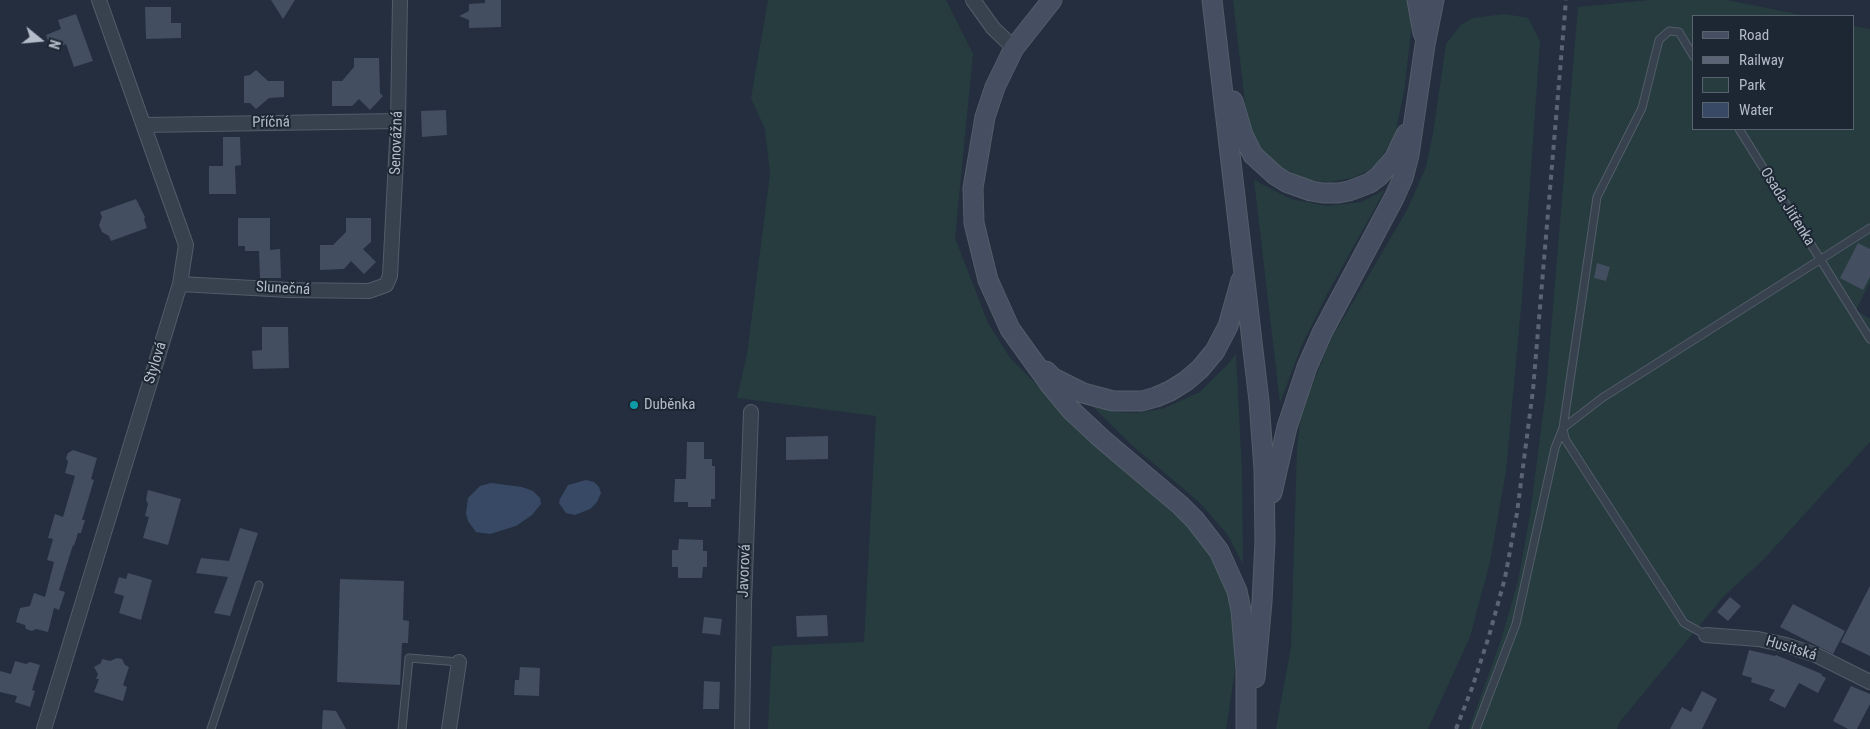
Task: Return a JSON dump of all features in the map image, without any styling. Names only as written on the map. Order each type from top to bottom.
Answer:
[{"type":"main road","points":[[1052,0],[1014,48],[995,87],[985,117],[973,188],[974,223],[988,280],[1010,329],[1029,358],[1071,410],[1180,505],[1195,520],[1219,551],[1237,591],[1242,610],[1247,729]]},
{"type":"main road","points":[[1212,0],[1261,427],[1264,469],[1265,541],[1260,636],[1247,729]]},
{"type":"main road","points":[[1417,0],[1425,45]]},
{"type":"main road","points":[[1265,541],[1278,463],[1287,427],[1304,375],[1322,333],[1403,178],[1409,155],[1425,45],[1434,0]]},
{"type":"main road","points":[[1425,45],[1440,0]]},
{"type":"main road","points":[[1216,39],[1234,108],[1253,155],[1275,175],[1298,187],[1324,193],[1338,193],[1350,191],[1370,183],[1380,176],[1394,159],[1403,142],[1415,109]]},
{"type":"main road","points":[[1029,358],[1053,378],[1097,398],[1126,402],[1156,397],[1186,382],[1215,351],[1228,326],[1243,270]]},
{"type":"street","name":"Stylová","points":[[44,729],[180,284],[186,245],[99,0]]},
{"type":"street","name":"Senovážná","points":[[386,285],[390,276],[398,121],[400,0]]},
{"type":"street","points":[[973,0],[993,28],[1014,48]]},
{"type":"street","name":"Příčná","points":[[144,125],[398,121]]},
{"type":"street","name":"Slunečná","points":[[180,284],[289,290],[360,291],[379,289],[386,285]]},
{"type":"street","name":"Javorová","points":[[742,729],[744,604],[751,412]]},
{"type":"street","name":"Husitská","points":[[1706,635],[1786,645],[1816,656],[1870,682]]},
{"type":"street","points":[[449,729],[459,662]]},
{"type":"lane","points":[[1476,729],[1516,624],[1555,448],[1563,428],[1597,197],[1642,108],[1659,40],[1669,31],[1679,32],[1692,54]]},
{"type":"lane","name":"Osada Jitřenka","points":[[1739,130],[1820,260],[1870,228]]},
{"type":"lane","points":[[1563,428],[1602,398],[1820,260],[1870,339]]},
{"type":"lane","points":[[1563,428],[1565,438],[1684,623],[1706,635]]},
{"type":"lane","points":[[211,729],[259,585]]},
{"type":"lane","points":[[402,729],[409,658],[459,662]]},
{"type":"green space","points":[[768,0],[946,0],[973,54],[955,238],[988,323],[1010,358],[1103,451],[1194,532],[1223,577],[1234,621],[1235,670],[1226,729],[768,729],[772,646],[864,642],[876,416],[737,398],[747,354],[770,174],[765,129],[751,98]]},
{"type":"green space","points":[[1233,0],[1407,0],[1413,15],[1404,92],[1395,134],[1379,162],[1366,172],[1352,178],[1329,182],[1307,180],[1272,162],[1261,151],[1247,120]]},
{"type":"green space","points":[[1650,0],[1727,0],[1801,15],[1692,15],[1692,130],[1855,130],[1855,26],[1870,29],[1870,282],[1856,310],[1870,319],[1870,442],[1764,559],[1723,597],[1619,723],[1617,729],[1469,729],[1501,640],[1518,581],[1530,515],[1546,391],[1578,7]]},
{"type":"green space","points":[[1505,14],[1528,18],[1540,41],[1522,297],[1506,471],[1490,562],[1470,637],[1428,729],[1276,729],[1291,647],[1297,448],[1301,413],[1330,341],[1407,210],[1426,167],[1446,44],[1461,25],[1473,18]]},
{"type":"green space","points":[[1254,180],[1291,199],[1326,206],[1361,202],[1385,190],[1326,296],[1301,347],[1280,403]]},
{"type":"green space","points":[[1236,354],[1242,472],[1243,564],[1227,534],[1200,503],[1134,447],[1088,402],[1113,412],[1137,413],[1162,409],[1200,392]]},
{"type":"water","points":[[586,480],[594,482],[599,487],[601,493],[597,502],[590,509],[575,515],[566,513],[559,503],[568,485]]},
{"type":"water","points":[[491,483],[522,487],[533,491],[540,498],[541,504],[532,515],[516,526],[490,534],[476,532],[468,521],[466,513],[468,498],[480,486]]},
{"type":"building","points":[[271,0],[295,0],[283,19]]},
{"type":"building","points":[[485,0],[501,0],[501,27],[469,28],[469,20],[459,16],[469,11],[469,4],[485,3]]},
{"type":"building","points":[[145,7],[171,7],[171,23],[181,23],[181,38],[146,39]]},
{"type":"building","points":[[76,14],[93,61],[74,67],[66,44],[51,49],[46,35],[61,29],[58,20]]},
{"type":"building","points":[[354,58],[379,58],[380,93],[383,96],[370,110],[359,99],[352,106],[332,106],[332,81],[342,81],[354,67]]},
{"type":"building","points":[[256,70],[268,81],[284,81],[284,97],[269,98],[256,109],[250,103],[244,103],[244,76],[250,75]]},
{"type":"building","points":[[446,110],[447,135],[422,137],[421,111]]},
{"type":"building","points":[[223,137],[240,137],[241,165],[235,166],[236,194],[209,194],[209,166],[223,166]]},
{"type":"building","points":[[136,199],[145,217],[147,228],[111,241],[109,236],[102,232],[99,225],[102,217],[100,212]]},
{"type":"building","points":[[238,218],[270,218],[270,250],[280,249],[281,278],[260,278],[259,251],[245,251],[245,246],[238,246]]},
{"type":"building","points":[[346,218],[371,218],[371,242],[363,249],[376,262],[364,274],[351,261],[344,269],[320,270],[320,245],[333,245],[346,232]]},
{"type":"building","points":[[1858,243],[1870,249],[1870,277],[1863,290],[1840,278]]},
{"type":"building","points":[[1597,263],[1610,267],[1606,281],[1594,278]]},
{"type":"building","points":[[262,327],[288,327],[289,368],[253,369],[252,351],[262,350]]},
{"type":"building","points":[[828,436],[828,459],[786,460],[786,437]]},
{"type":"building","points":[[687,442],[704,442],[704,459],[712,459],[712,466],[715,466],[715,499],[711,499],[711,507],[688,507],[688,502],[674,502],[675,479],[686,479]]},
{"type":"building","points":[[73,450],[97,458],[91,479],[94,480],[82,520],[85,520],[81,533],[78,533],[73,545],[59,590],[65,592],[59,610],[54,608],[48,632],[36,629],[32,631],[26,629],[25,625],[16,622],[20,608],[30,606],[34,593],[45,597],[54,562],[47,560],[53,539],[48,538],[55,514],[63,517],[75,476],[65,473],[68,462],[66,458],[68,453]]},
{"type":"building","points":[[148,490],[181,499],[168,545],[143,538],[149,517],[145,516],[148,504],[146,500]]},
{"type":"building","points":[[240,528],[258,533],[230,616],[214,613],[228,577],[196,573],[201,558],[229,561]]},
{"type":"building","points":[[679,539],[703,540],[703,551],[707,551],[707,567],[703,567],[702,578],[678,578],[678,567],[672,567],[672,550],[678,550]]},
{"type":"building","points":[[128,573],[152,580],[141,620],[119,613],[124,596],[114,593],[119,577],[126,579]]},
{"type":"building","points":[[340,579],[404,581],[403,620],[409,621],[408,643],[402,643],[400,685],[337,682]]},
{"type":"building","points":[[1870,586],[1870,656],[1841,642]]},
{"type":"building","points":[[1730,597],[1741,606],[1728,621],[1717,612]]},
{"type":"building","points":[[1793,604],[1845,631],[1833,654],[1780,627]]},
{"type":"building","points":[[827,615],[828,636],[797,637],[796,616]]},
{"type":"building","points":[[704,617],[722,619],[720,635],[702,633]]},
{"type":"building","points":[[1749,650],[1776,655],[1822,674],[1826,678],[1818,693],[1799,683],[1785,708],[1769,700],[1775,690],[1751,682],[1752,678],[1742,675]]},
{"type":"building","points":[[117,658],[122,659],[125,665],[129,667],[123,685],[127,687],[123,701],[94,692],[99,679],[96,679],[98,674],[94,667],[101,663],[102,659],[110,661]]},
{"type":"building","points":[[15,661],[40,665],[32,690],[35,691],[30,707],[15,702],[17,696],[0,692],[0,671],[11,674]]},
{"type":"building","points":[[520,667],[540,668],[539,696],[514,695],[515,680],[519,680]]},
{"type":"building","points":[[704,681],[720,682],[719,709],[703,709]]},
{"type":"building","points":[[1851,686],[1870,694],[1870,704],[1857,729],[1848,729],[1833,721]]},
{"type":"building","points":[[1702,691],[1717,699],[1702,729],[1670,729],[1682,707],[1691,712]]},
{"type":"building","points":[[323,710],[336,711],[346,729],[322,729]]},
{"type":"railway","points":[[1456,729],[1489,636],[1505,578],[1517,513],[1533,390],[1566,0]]},
{"type":"place","name":"Duběnka","points":[[634,405]]}]
